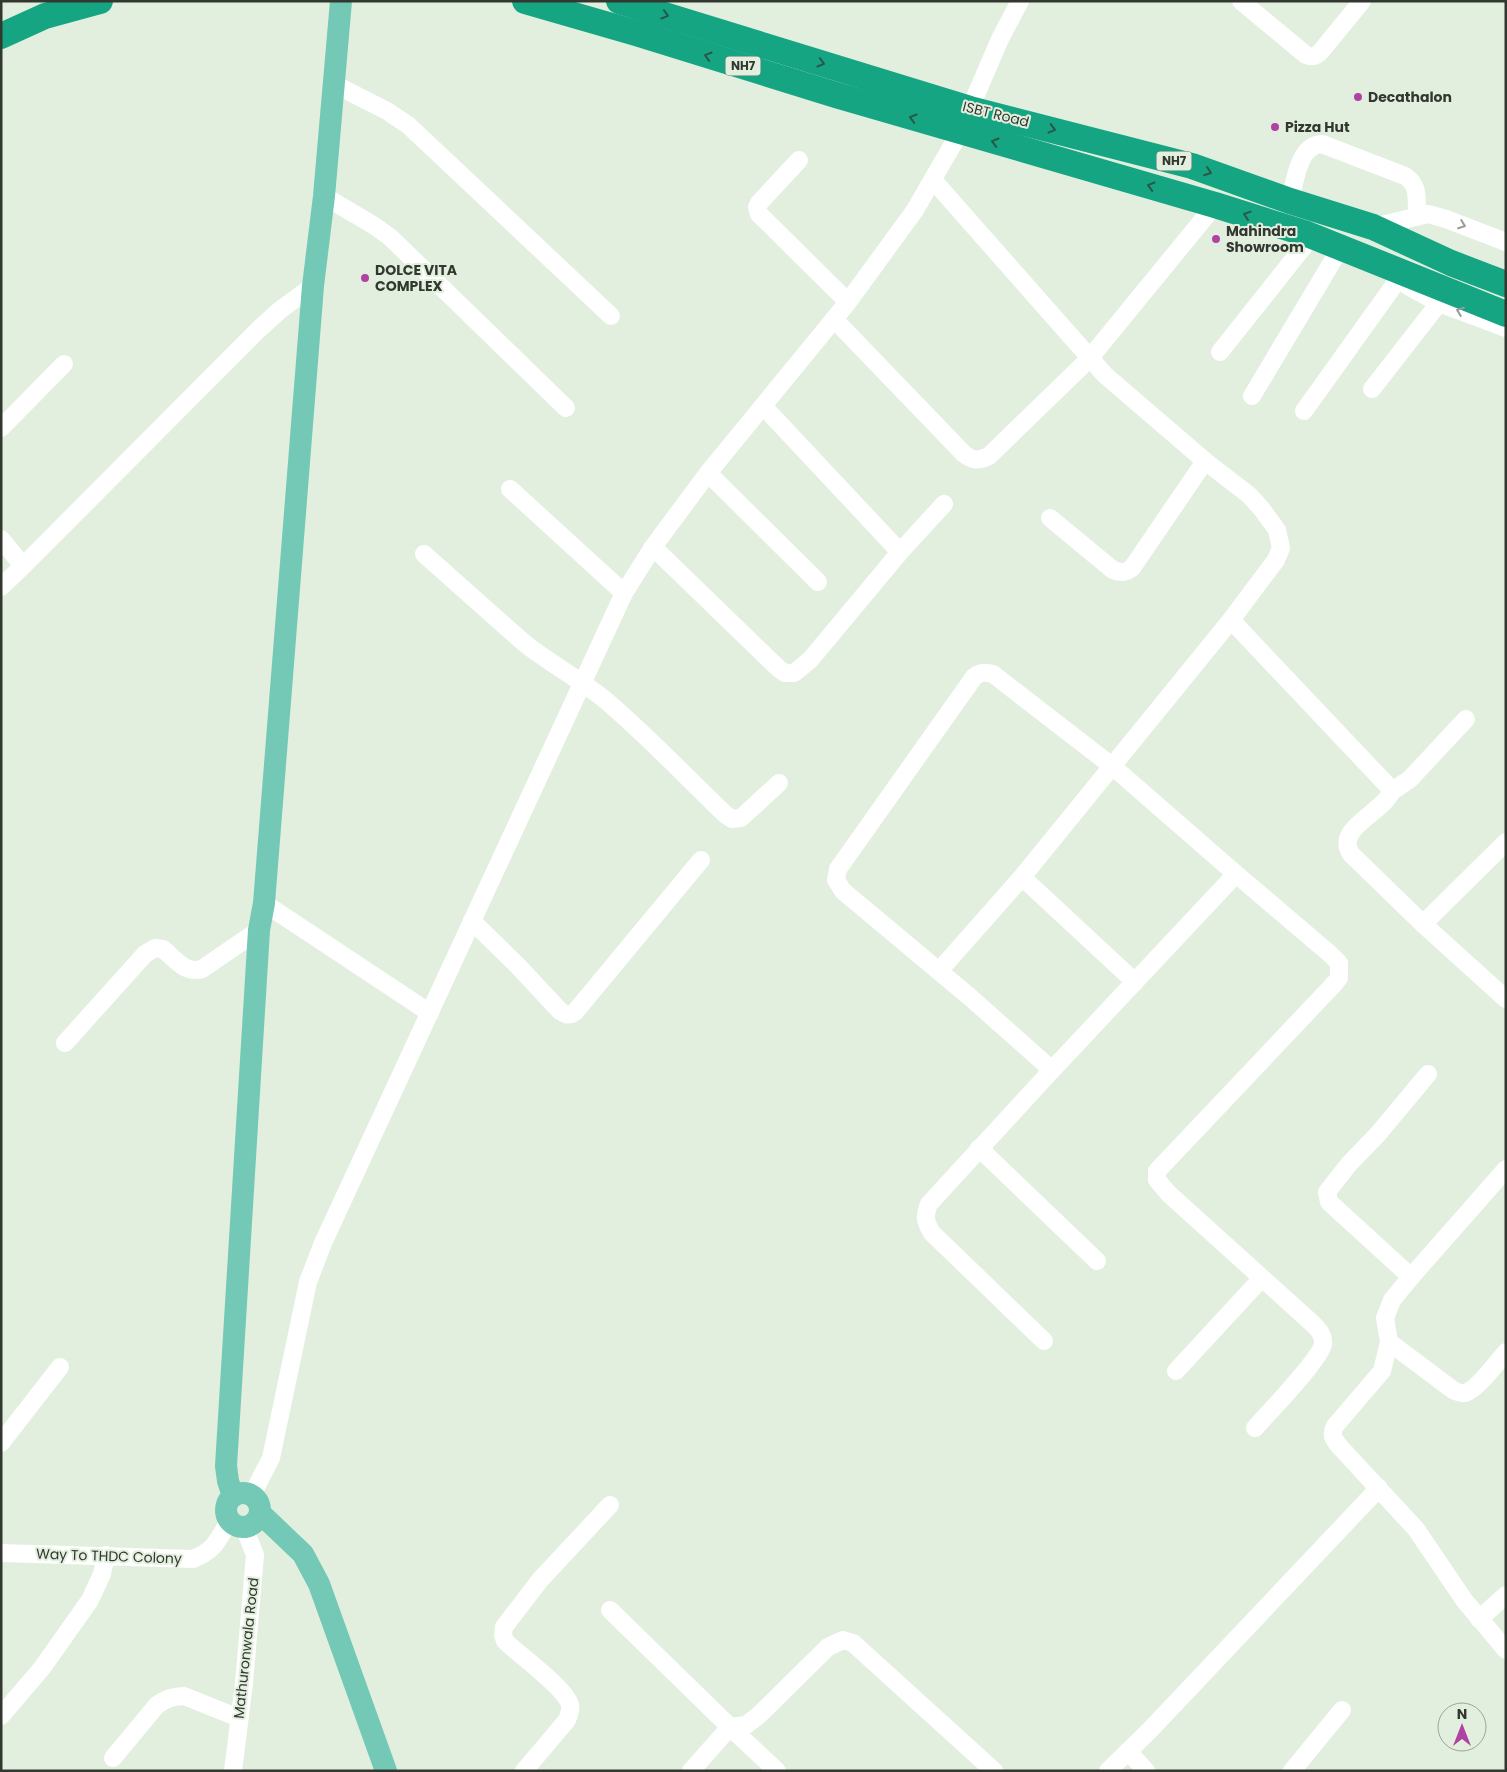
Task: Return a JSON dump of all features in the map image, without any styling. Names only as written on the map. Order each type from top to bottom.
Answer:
[{"type":"highway","points":[[1,20],[56,1]]},
{"type":"highway","points":[[1,36],[45,16],[100,1]]},
{"type":"highway","name":"NH7","points":[[525,1],[636,33],[836,96],[965,120]]},
{"type":"highway","name":"ISBT Road","points":[[619,1],[965,120],[1192,166],[1290,201],[1373,227]]},
{"type":"highway","points":[[965,120],[1312,236],[1375,261],[1403,278],[1506,314]]},
{"type":"highway","name":"NH7","points":[[1373,227],[1451,264],[1506,284]]},
{"type":"main road","points":[[341,1],[324,196],[313,286],[264,903],[259,930],[226,1466],[228,1481],[244,1510],[303,1554],[319,1584],[386,1771]]},
{"type":"street","name":"Way To THDC Colony","points":[[1,1552],[193,1558],[208,1552],[244,1510],[271,1458],[308,1282],[323,1243],[342,1198],[430,1013],[624,593],[653,547],[708,472],[848,302],[915,210],[965,120],[1000,39],[1020,1]]},
{"type":"street","points":[[1248,3],[1306,55],[1312,57],[1317,56],[1362,1]]},
{"type":"street","points":[[334,84],[387,111],[408,125],[612,316]]},
{"type":"street","points":[[1290,201],[1301,160],[1306,151],[1311,146],[1322,144],[1410,179],[1416,188],[1417,215]]},
{"type":"street","points":[[799,160],[759,203],[757,207],[759,214],[848,302]]},
{"type":"street","points":[[933,180],[1089,358],[1117,386],[1248,495],[1261,508],[1277,530],[1282,548],[1276,560],[1231,620],[1022,877],[940,971]]},
{"type":"street","points":[[324,196],[390,237],[566,408]]},
{"type":"street","points":[[834,319],[964,454],[970,459],[977,461],[989,456],[1089,358],[1215,205]]},
{"type":"street","points":[[1373,227],[1417,215],[1428,214],[1506,242]]},
{"type":"street","points":[[1220,352],[1312,236]]},
{"type":"street","points":[[1252,396],[1341,247]]},
{"type":"street","points":[[1304,411],[1374,311],[1403,278],[1439,302],[1506,328]]},
{"type":"street","points":[[1,587],[258,330],[280,310],[313,286]]},
{"type":"street","points":[[1372,389],[1439,302]]},
{"type":"street","points":[[1,428],[64,364]]},
{"type":"street","points":[[763,406],[900,552]]},
{"type":"street","points":[[1050,518],[1113,570],[1119,572],[1128,571],[1132,568],[1205,461]]},
{"type":"street","points":[[708,472],[818,582]]},
{"type":"street","points":[[510,489],[624,593]]},
{"type":"street","points":[[653,547],[779,669],[789,674],[800,670],[810,660],[900,552],[944,504]]},
{"type":"street","points":[[1,539],[23,566]]},
{"type":"street","points":[[424,554],[523,642],[539,655],[582,682],[626,719],[726,816],[732,819],[741,818],[746,815],[779,783]]},
{"type":"street","points":[[1231,620],[1387,784],[1391,792]]},
{"type":"street","points":[[1052,1070],[940,971],[842,891],[836,880],[838,870],[974,677],[984,672],[993,674],[1112,766],[1339,963],[1339,978],[1159,1167],[1156,1176],[1157,1180],[1169,1194],[1319,1330],[1323,1342],[1316,1358],[1254,1428]]},
{"type":"street","points":[[1466,719],[1410,779],[1391,792],[1385,802],[1350,832],[1347,841],[1348,849],[1422,924],[1506,999]]},
{"type":"street","points":[[1422,924],[1506,842]]},
{"type":"street","points":[[472,921],[560,1011],[565,1015],[570,1015],[575,1012],[701,860]]},
{"type":"street","points":[[1044,1340],[932,1233],[926,1221],[929,1204],[979,1148],[1236,874]]},
{"type":"street","points":[[1022,877],[1135,982]]},
{"type":"street","points":[[264,903],[430,1013]]},
{"type":"street","points":[[65,1043],[145,954],[152,949],[162,949],[183,967],[197,970],[202,969],[259,930]]},
{"type":"street","points":[[1411,1277],[1329,1202],[1327,1192],[1348,1164],[1378,1134],[1428,1074]]},
{"type":"street","points":[[979,1148],[1096,1261]]},
{"type":"street","points":[[1506,1169],[1392,1300],[1386,1312],[1385,1326],[1389,1342],[1382,1371],[1334,1426],[1332,1431],[1334,1440],[1423,1538],[1464,1600],[1506,1650]]},
{"type":"street","points":[[1176,1371],[1262,1278]]},
{"type":"street","points":[[1389,1342],[1454,1390],[1463,1394],[1475,1387],[1506,1352]]},
{"type":"street","points":[[1,1443],[60,1367]]},
{"type":"street","points":[[1108,1771],[1379,1488]]},
{"type":"street","points":[[524,1771],[567,1720],[570,1706],[562,1692],[505,1641],[502,1635],[504,1627],[540,1580],[610,1505]]},
{"type":"street","name":"Mathuronwala Road","points":[[233,1771],[255,1555],[244,1510]]},
{"type":"street","points":[[1,1716],[42,1668],[90,1600],[102,1574],[106,1555]]},
{"type":"street","points":[[1479,1619],[1506,1595]]},
{"type":"street","points":[[610,1610],[777,1771]]},
{"type":"street","points":[[691,1771],[730,1727],[746,1725],[794,1682],[828,1647],[835,1643],[846,1641],[854,1643],[994,1771]]},
{"type":"street","points":[[113,1758],[157,1705],[174,1696],[184,1696],[239,1718]]},
{"type":"street","points":[[1292,1771],[1342,1710]]},
{"type":"street","points":[[1128,1751],[1146,1771]]},
{"type":"place","name":"Decathalon","points":[[1358,97]]},
{"type":"place","name":"Pizza Hut","points":[[1275,127]]},
{"type":"place","name":"Mahindra Showroom","points":[[1216,239]]},
{"type":"place","name":"DOLCE VITA COMPLEX","points":[[365,278]]}]
